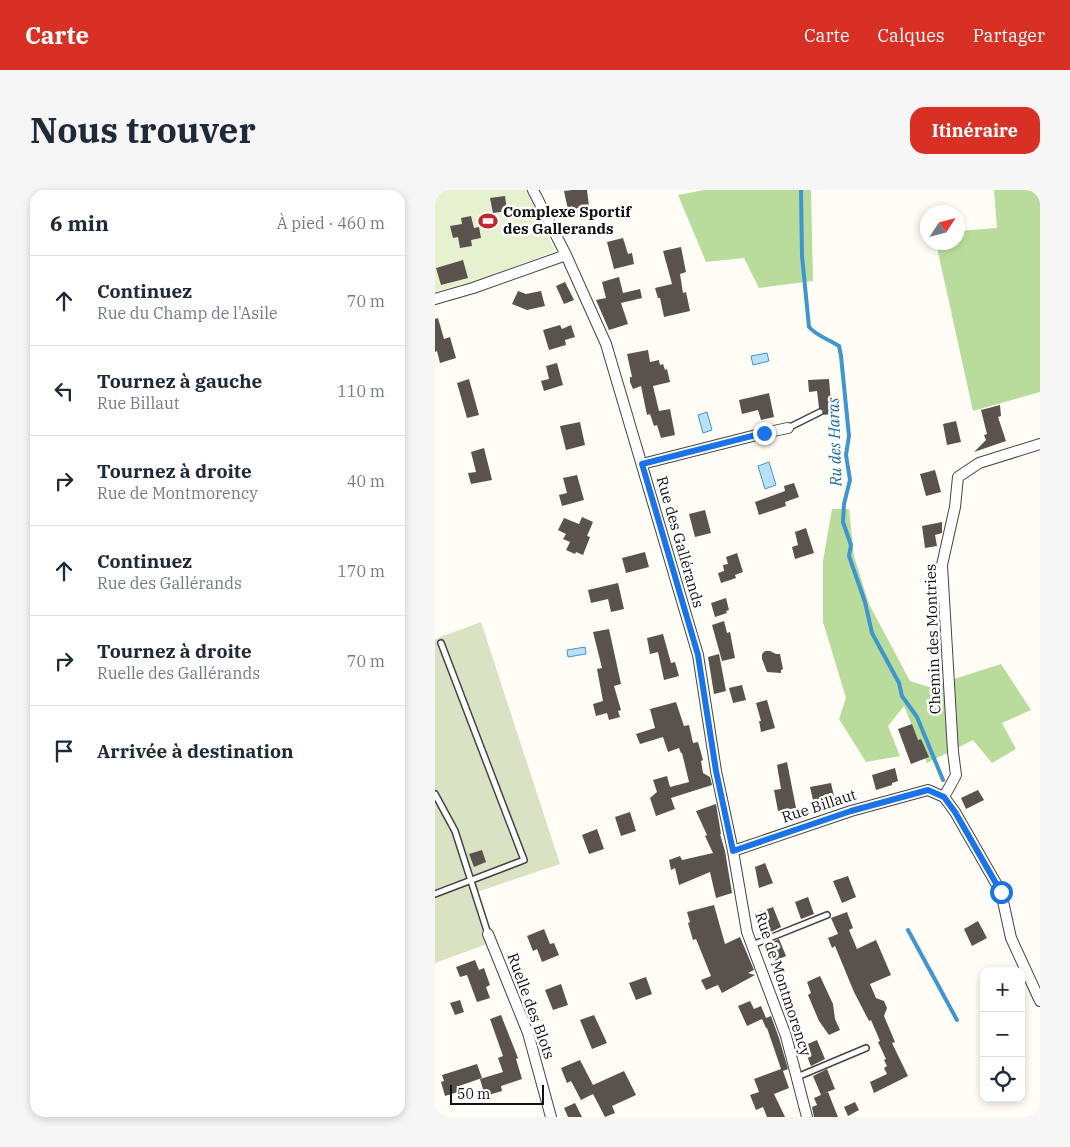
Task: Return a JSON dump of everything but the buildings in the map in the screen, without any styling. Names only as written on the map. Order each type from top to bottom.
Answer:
[{"type":"street","name":"Rue des Gallérands","points":[[533,190],[566,255],[606,344],[698,655],[716,771]]},
{"type":"street","points":[[435,298],[473,288],[566,255]]},
{"type":"street","points":[[642,464],[788,428]]},
{"type":"street","name":"Chemin des Montries","points":[[944,797],[956,775],[942,565],[955,507],[958,477],[979,463],[1040,444]]},
{"type":"street","name":"Rue de Montmorency","points":[[716,771],[733,851],[747,932],[786,1036],[807,1117]]},
{"type":"street","name":"Rue Billaut","points":[[733,851],[851,811],[928,790],[944,797]]},
{"type":"street","points":[[944,797],[955,812],[1001,892],[1011,938],[1040,1001]]},
{"type":"street","name":"Ruelle des Blots","points":[[488,934],[528,1033],[551,1117]]},
{"type":"lane","points":[[788,428],[819,412]]},
{"type":"lane","points":[[435,894],[524,860],[441,643]]},
{"type":"lane","points":[[435,794],[455,831],[488,934]]},
{"type":"lane","points":[[752,945],[827,916]]},
{"type":"lane","points":[[797,1077],[866,1048]]},
{"type":"green space","name":"Complexe Sportif des Gallerands","points":[[435,190],[527,190],[555,251],[483,279],[435,292]]},
{"type":"green space","points":[[704,190],[811,190],[813,281],[759,288],[744,258],[706,262],[678,195]]},
{"type":"green space","points":[[994,190],[1040,190],[1040,392],[973,411],[938,250],[965,250],[965,230],[997,228]]},
{"type":"green space","points":[[832,509],[849,509],[854,556],[869,604],[910,681],[929,687],[1001,664],[1031,710],[1002,723],[1016,749],[992,763],[973,740],[927,763],[904,706],[888,726],[900,756],[866,762],[839,719],[846,698],[823,622],[823,561]]},
{"type":"green space","points":[[481,622],[560,864],[471,894],[487,944],[435,963],[435,639]]},
{"type":"water","points":[[767,353],[769,361],[753,365],[751,356]]},
{"type":"water","points":[[707,412],[712,430],[703,433],[698,415]]},
{"type":"water","points":[[769,462],[776,485],[765,489],[758,466]]},
{"type":"water","points":[[585,647],[586,654],[568,657],[567,650]]},
{"type":"waterway","name":"Ru des Haras","points":[[801,190],[802,256],[809,327],[839,346],[841,356],[849,436],[846,455],[850,480],[844,504],[843,522],[851,545],[849,556],[865,602],[872,633],[899,683],[902,696],[917,717],[943,780]]},
{"type":"waterway","name":"Ru des Haras","points":[[908,930],[957,1020]]},
{"type":"place","name":"Complexe Sportif des Gallerands","points":[[488,221]]},
{"type":"route","points":[[764,433],[642,464],[698,655],[716,771],[733,851],[851,811],[928,790],[944,797],[955,812],[1001,892]]}]
